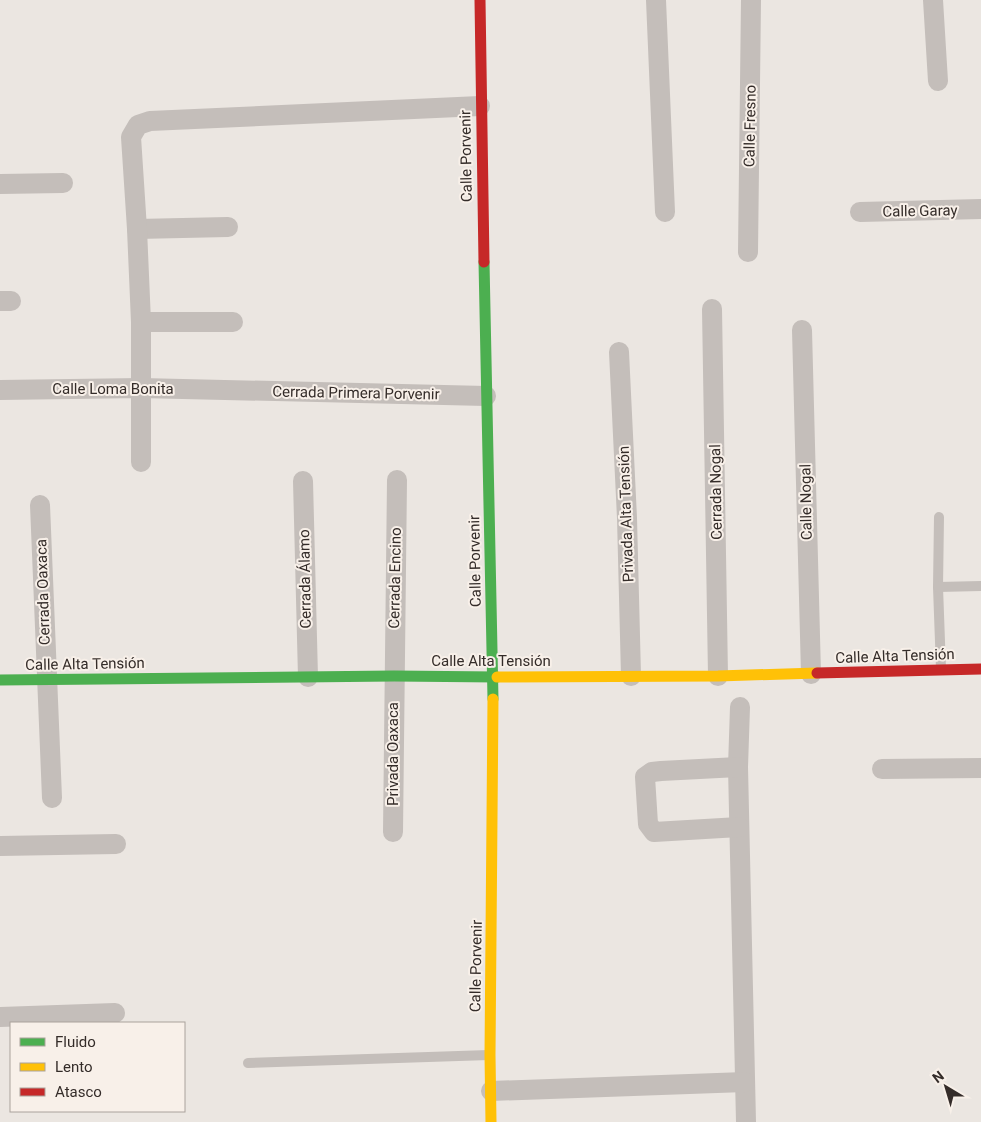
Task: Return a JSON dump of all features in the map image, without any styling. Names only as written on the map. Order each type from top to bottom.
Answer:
[{"type":"street","name":"Calle Porvenir","points":[[480,0],[480,106],[493,677],[491,1122]]},
{"type":"street","points":[[656,0],[665,212]]},
{"type":"street","name":"Calle Fresno","points":[[748,252],[752,0]]},
{"type":"street","points":[[933,0],[938,81]]},
{"type":"street","points":[[141,462],[141,322],[131,137],[138,125],[150,121],[480,106]]},
{"type":"street","points":[[0,184],[63,183]]},
{"type":"street","name":"Calle Garay","points":[[860,212],[981,209]]},
{"type":"street","points":[[137,229],[228,227]]},
{"type":"street","name":"Cerrada Nogal","points":[[712,309],[718,676]]},
{"type":"street","points":[[141,322],[233,322]]},
{"type":"street","name":"Calle Nogal","points":[[802,330],[811,674]]},
{"type":"street","name":"Privada Alta Tensión","points":[[619,352],[628,518],[631,676]]},
{"type":"street","name":"Calle Loma Bonita","points":[[0,390],[141,388],[226,390]]},
{"type":"street","name":"Cerrada Primera Porvenir","points":[[226,390],[486,396]]},
{"type":"street","name":"Cerrada Encino","points":[[394,676],[397,480]]},
{"type":"street","name":"Cerrada Álamo","points":[[302,481],[308,676]]},
{"type":"street","name":"Cerrada Oaxaca","points":[[40,505],[52,798]]},
{"type":"street","name":"Calle Alta Tensión","points":[[0,680],[308,676],[718,676],[981,669]]},
{"type":"street","name":"Privada Oaxaca","points":[[393,832],[394,676]]},
{"type":"street","points":[[740,707],[738,767],[746,1122]]},
{"type":"street","points":[[738,767],[661,770],[652,772],[646,778],[648,824],[654,832],[739,827]]},
{"type":"street","points":[[882,769],[981,768]]},
{"type":"street","points":[[0,846],[116,844]]},
{"type":"street","points":[[0,1017],[115,1013]]},
{"type":"street","points":[[491,1091],[745,1082]]},
{"type":"lane","points":[[939,517],[938,587],[942,670]]},
{"type":"lane","points":[[938,587],[981,586]]},
{"type":"lane","points":[[248,1063],[490,1054]]},
{"type":"traffic: fast","points":[[484,262],[493,699]]},
{"type":"traffic: fast","points":[[0,680],[394,676],[497,677]]},
{"type":"traffic: slow","points":[[497,677],[718,676],[817,673]]},
{"type":"traffic: slow","points":[[491,1122],[493,699]]},
{"type":"traffic: jam","points":[[480,0],[484,262]]},
{"type":"traffic: jam","points":[[817,673],[981,669]]}]
